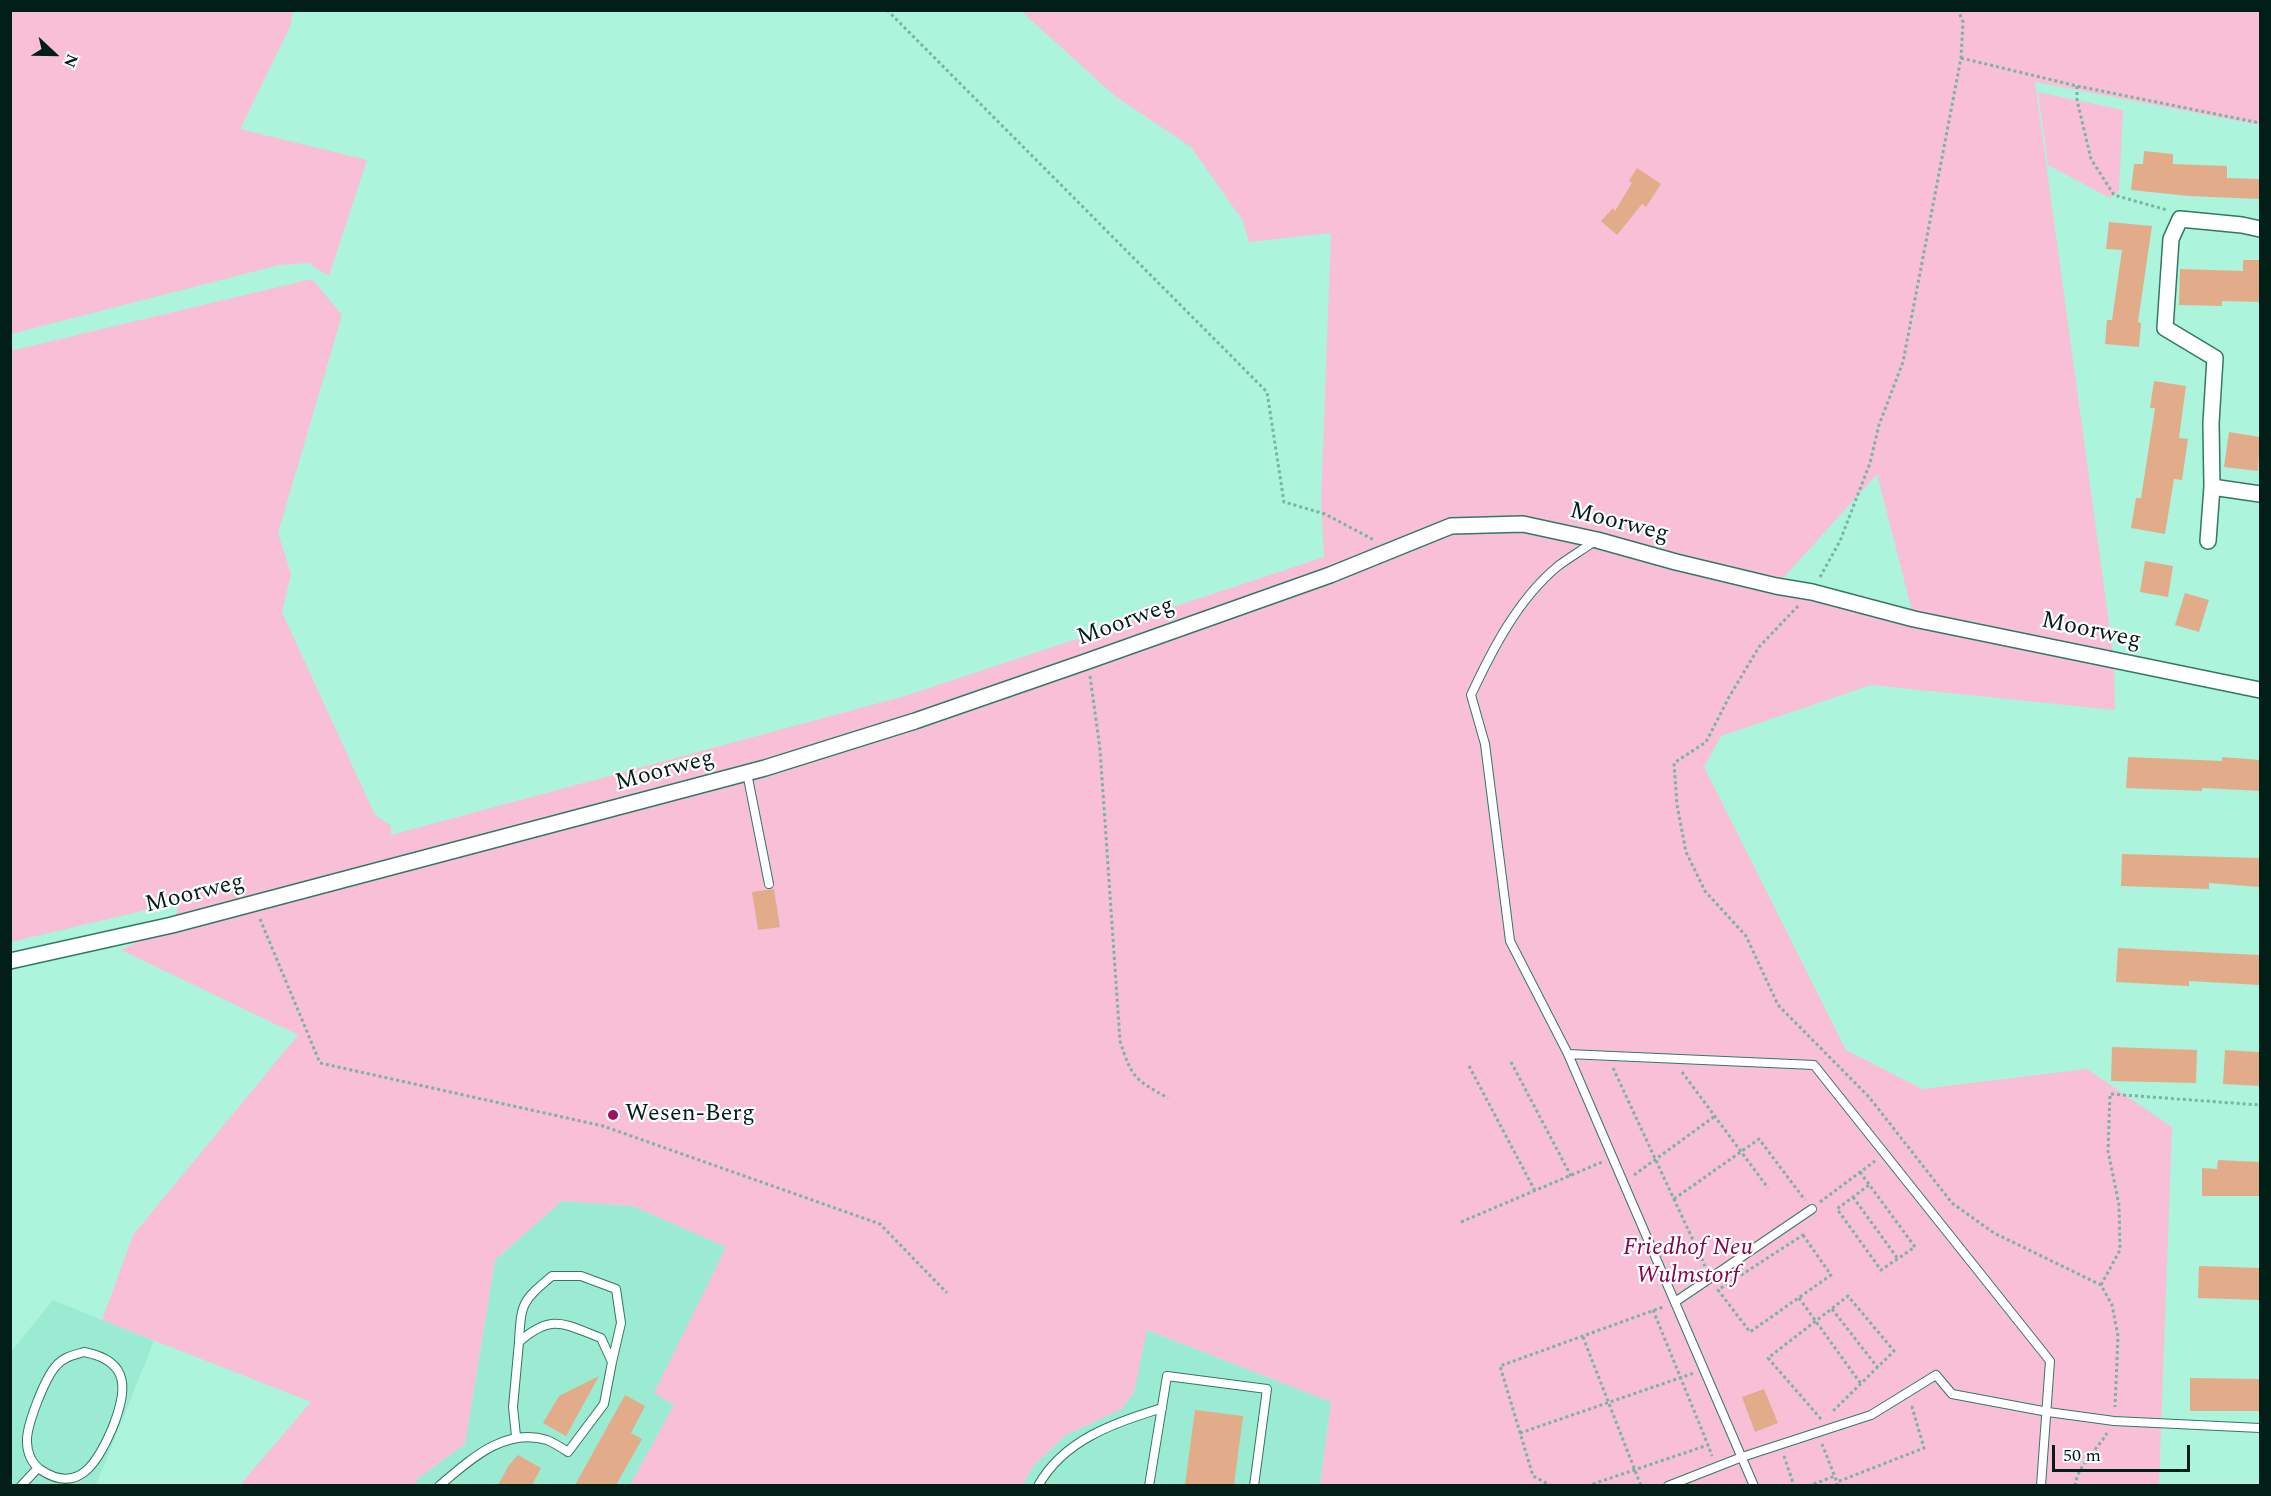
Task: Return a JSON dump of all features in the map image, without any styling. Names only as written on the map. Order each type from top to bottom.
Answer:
[{"type":"street","points":[[2208,541],[2212,487],[2211,423],[2215,358],[2165,328],[2171,239],[2180,219],[2260,229]]},
{"type":"street","points":[[2212,487],[2260,494]]},
{"type":"street","name":"Moorweg","points":[[10,961],[172,925],[747,773],[915,721],[1088,661],[1394,550],[1451,526],[1523,524],[1597,540],[1776,586],[1812,592],[1914,619],[2260,690]]},
{"type":"lane","points":[[1597,540],[1557,567],[1527,599],[1494,648],[1471,695],[1485,744],[1510,940],[1568,1054],[1754,1485]]},
{"type":"lane","points":[[747,773],[769,884]]},
{"type":"lane","points":[[1568,1054],[1814,1065],[2050,1361],[2041,1485]]},
{"type":"lane","points":[[1675,1302],[1812,1209]]},
{"type":"lane","points":[[439,1485],[477,1454],[516,1436],[547,1440],[568,1452],[604,1404],[621,1323],[616,1289],[581,1276],[552,1276],[531,1294],[521,1311],[513,1407],[516,1436]]},
{"type":"lane","points":[[519,1342],[536,1328],[559,1322],[601,1338],[612,1362]]},
{"type":"lane","points":[[84,1352],[99,1355],[112,1363],[121,1376],[124,1391],[121,1406],[101,1456],[93,1468],[80,1477],[65,1480],[51,1477],[38,1468],[29,1456],[26,1441],[29,1426],[48,1377],[57,1364],[69,1355],[84,1352]]},
{"type":"lane","points":[[1668,1485],[1742,1457],[1870,1415],[1936,1375],[1952,1394],[2048,1412],[2114,1420],[2260,1428]]},
{"type":"lane","points":[[1149,1485],[1167,1376],[1267,1389],[1254,1485]]},
{"type":"lane","points":[[1038,1485],[1045,1473],[1073,1446],[1111,1424],[1162,1408]]},
{"type":"lane","points":[[21,1485],[38,1468]]},
{"type":"path","points":[[887,10],[1267,392],[1284,502],[1325,514],[1394,550]]},
{"type":"path","points":[[1961,58],[2077,86],[2260,123]]},
{"type":"path","points":[[2077,86],[2076,100],[2091,159],[2114,195],[2167,210],[2180,219]]},
{"type":"path","points":[[1088,661],[1100,749],[1120,1041],[1129,1070],[1142,1083],[1168,1098]]},
{"type":"path","points":[[254,903],[320,1063],[603,1126],[880,1224],[947,1293]]},
{"type":"path","points":[[1607,1056],[1711,1278]]},
{"type":"path","points":[[1672,1059],[1768,1188]]},
{"type":"path","points":[[1511,1062],[1570,1176]]},
{"type":"path","points":[[1469,1066],[1535,1191]]},
{"type":"path","points":[[2101,1285],[2120,1250],[2119,1205],[2108,1151],[2110,1094],[2260,1105]]},
{"type":"path","points":[[1869,1097],[1952,1203],[1994,1233],[2101,1285],[2112,1305],[2118,1336],[2114,1420],[2099,1447],[2084,1464],[2075,1485]]},
{"type":"path","points":[[1623,1183],[1714,1116]]},
{"type":"path","points":[[1674,1199],[1759,1139],[1812,1209],[1875,1161]]},
{"type":"path","points":[[1461,1222],[1612,1158]]},
{"type":"path","points":[[1860,1173],[1869,1185],[1915,1247],[1881,1270],[1836,1209],[1869,1185]]},
{"type":"path","points":[[1853,1197],[1898,1259]]},
{"type":"path","points":[[1803,1235],[1831,1275],[1799,1298],[1750,1332],[1718,1290],[1803,1235]]},
{"type":"path","points":[[1823,1421],[1768,1358],[1848,1296],[1894,1352],[1831,1414]]},
{"type":"path","points":[[1799,1298],[1861,1384]]},
{"type":"path","points":[[1552,1485],[1533,1476],[1500,1366],[1675,1302]]},
{"type":"path","points":[[1832,1309],[1878,1368]]},
{"type":"path","points":[[1653,1310],[1716,1467]]},
{"type":"path","points":[[1583,1337],[1641,1485]]},
{"type":"path","points":[[1520,1433],[1704,1369]]},
{"type":"path","points":[[1820,1439],[1837,1484],[1924,1448],[1912,1407],[1901,1411]]},
{"type":"path","points":[[1587,1485],[1708,1445]]},
{"type":"path","points":[[1782,1453],[1794,1485]]},
{"type":"path","points":[[1808,1485],[1835,1476]]},
{"type":"shaded area","points":[[562,1201],[633,1206],[726,1247],[655,1393],[674,1405],[630,1485],[414,1486],[417,1479],[465,1444],[495,1260]]},
{"type":"shaded area","points":[[53,1300],[154,1341],[96,1485],[11,1485],[10,1353]]},
{"type":"shaded area","points":[[1146,1330],[1331,1402],[1320,1485],[1022,1486],[1034,1465],[1066,1435],[1122,1409],[1134,1392]]},
{"type":"green space","points":[[11,10],[293,11],[290,27],[240,129],[367,160],[329,276],[308,263],[279,265],[11,334]]},
{"type":"green space","name":"Friedhof Neu Wulmstorf","points":[[1021,11],[2260,11],[2260,125],[2035,82],[2114,660],[2115,710],[1871,685],[1721,736],[1704,767],[1846,1050],[1922,1089],[2087,1069],[2172,1127],[2159,1485],[1320,1485],[1331,1402],[1147,1330],[1134,1392],[1122,1409],[1066,1435],[1034,1465],[1022,1485],[630,1485],[674,1405],[654,1393],[726,1247],[633,1206],[562,1201],[495,1260],[465,1444],[417,1479],[414,1485],[240,1485],[311,1402],[102,1320],[133,1235],[298,1035],[121,950],[172,925],[180,902],[11,942],[10,351],[312,279],[342,315],[278,533],[291,574],[282,612],[375,815],[391,826],[391,835],[905,696],[1324,557],[1321,501],[1331,233],[1249,242],[1243,221],[1191,147],[1115,96]],"holes":[[[1877,474],[1914,619],[1777,585]]]},
{"type":"green space","points":[[2038,92],[2123,110],[2119,191],[2110,198],[2048,165]]},
{"type":"building","points":[[2144,151],[2173,154],[2173,164],[2227,166],[2227,178],[2260,179],[2260,199],[2189,196],[2131,190],[2134,164],[2143,164]]},
{"type":"building","points":[[1637,168],[1661,184],[1646,207],[1642,204],[1617,235],[1601,221],[1613,208],[1615,211],[1632,183],[1629,181]]},
{"type":"building","points":[[2109,222],[2152,226],[2138,322],[2141,323],[2139,347],[2105,344],[2107,320],[2112,320],[2122,250],[2106,249]]},
{"type":"building","points":[[2243,260],[2260,260],[2260,302],[2222,301],[2222,306],[2179,305],[2180,269],[2243,271]]},
{"type":"building","points":[[2154,381],[2186,386],[2179,438],[2188,439],[2182,480],[2174,479],[2165,534],[2131,528],[2136,498],[2141,498],[2155,408],[2150,408]]},
{"type":"building","points":[[2229,432],[2260,437],[2258,471],[2224,467]]},
{"type":"building","points":[[2145,561],[2173,566],[2168,597],[2140,592]]},
{"type":"building","points":[[2185,593],[2209,600],[2199,632],[2175,625]]},
{"type":"building","points":[[2128,757],[2222,761],[2222,757],[2260,760],[2260,791],[2126,788]]},
{"type":"building","points":[[2122,854],[2260,858],[2260,887],[2209,883],[2209,889],[2121,886]]},
{"type":"building","points":[[774,889],[780,927],[758,930],[752,892]]},
{"type":"building","points":[[2118,948],[2260,955],[2260,985],[2189,981],[2189,986],[2116,982]]},
{"type":"building","points":[[2112,1047],[2197,1050],[2196,1083],[2111,1081]]},
{"type":"building","points":[[2225,1050],[2260,1052],[2260,1086],[2223,1084]]},
{"type":"building","points":[[2218,1160],[2260,1162],[2260,1196],[2202,1196],[2202,1168],[2217,1169]]},
{"type":"building","points":[[2199,1266],[2260,1268],[2260,1300],[2198,1298]]},
{"type":"building","points":[[599,1376],[566,1436],[543,1423],[559,1396]]},
{"type":"building","points":[[2190,1378],[2260,1379],[2260,1411],[2190,1411]]},
{"type":"building","points":[[1764,1389],[1778,1423],[1755,1432],[1742,1397]]},
{"type":"building","points":[[625,1395],[645,1406],[631,1433],[642,1439],[616,1485],[575,1485]]},
{"type":"building","points":[[1195,1410],[1243,1416],[1234,1485],[1185,1485]]},
{"type":"building","points":[[518,1455],[541,1468],[532,1485],[498,1485],[509,1465]]},
{"type":"place","name":"Wesen-Berg","points":[[613,1115]]}]
